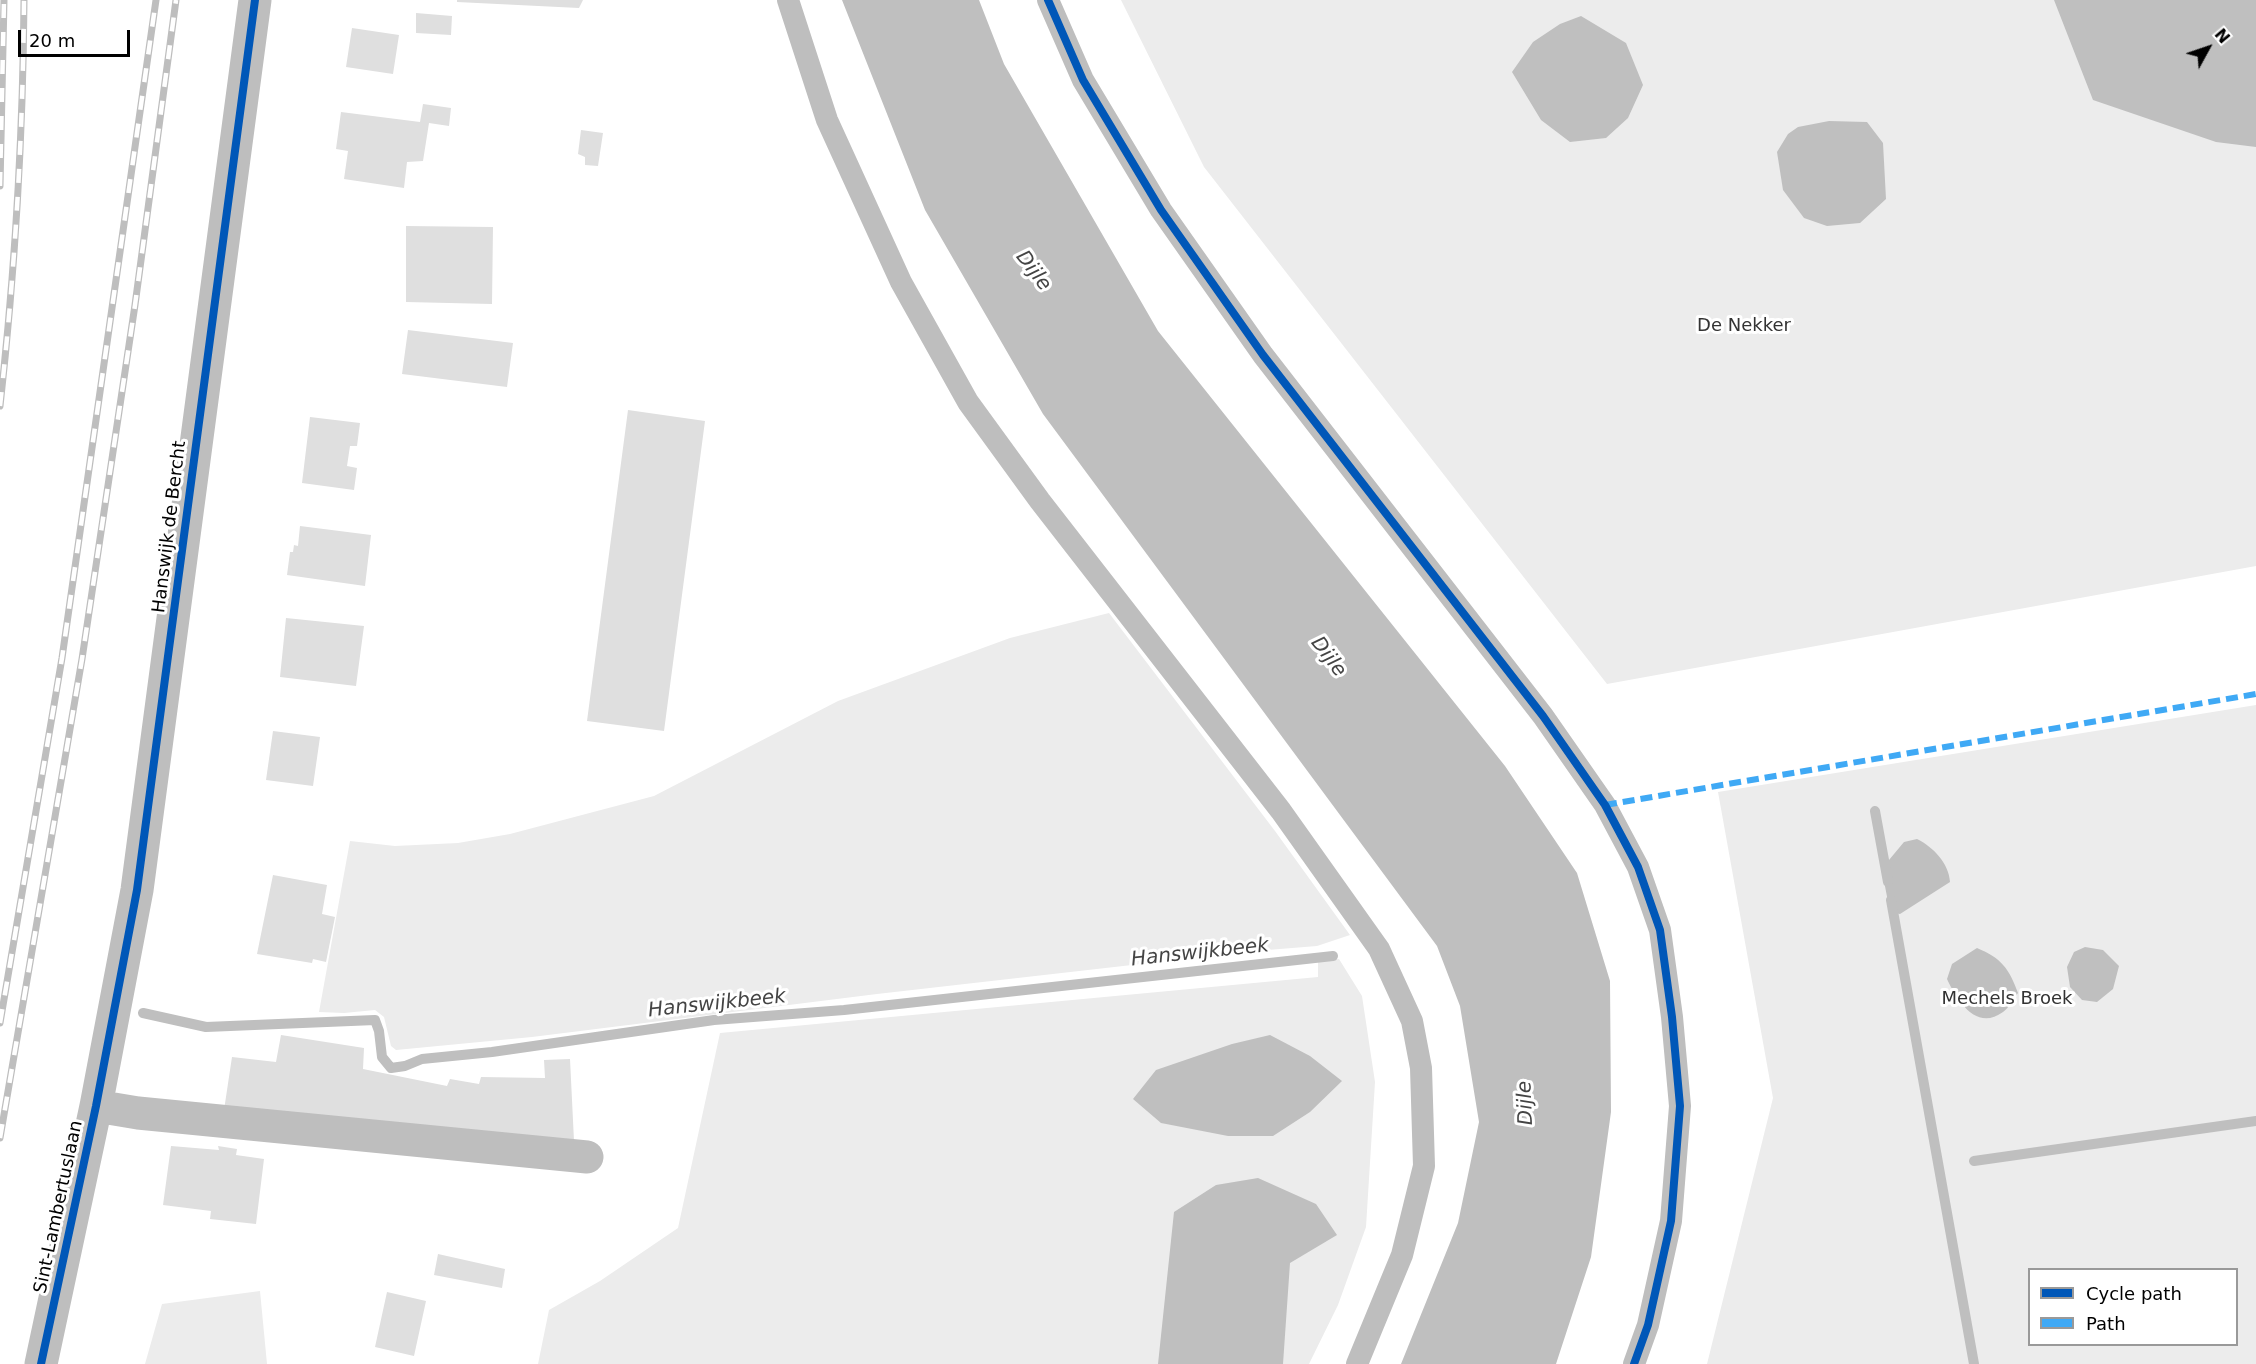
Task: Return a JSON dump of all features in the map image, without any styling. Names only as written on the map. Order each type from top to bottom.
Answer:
[{"type":"street","name":"Hanswijk de Bercht","points":[[104,1055],[137,890],[255,0]]},
{"type":"street","name":"Sint-Lambertuslaan","points":[[41,1364],[96,1106],[104,1055]]},
{"type":"street","points":[[96,1106],[138,1113],[587,1157]]},
{"type":"lane","points":[[788,0],[827,120],[901,282],[968,402],[1047,511],[1281,811],[1378,949],[1412,1021],[1421,1068],[1424,1166],[1402,1254],[1357,1364]]},
{"type":"lane","points":[[1048,0],[1083,80],[1161,210],[1263,356],[1543,716],[1605,805],[1638,867],[1660,930],[1672,1017],[1680,1106],[1671,1221],[1648,1325],[1634,1364]]},
{"type":"green space","name":"De Nekker","points":[[1121,0],[2256,0],[2256,566],[1607,684],[1204,167]]},
{"type":"green space","points":[[1109,613],[1275,831],[1350,935],[1317,946],[877,994],[532,1037],[396,1050],[391,1046],[384,1017],[375,1010],[344,1013],[319,1012],[350,841],[395,846],[458,843],[510,834],[654,796],[838,701],[1010,638]]},
{"type":"green space","name":"Mechels Broek","points":[[2256,705],[2256,1364],[1707,1364],[1773,1098],[1718,792]]},
{"type":"green space","points":[[1339,959],[1362,996],[1375,1082],[1366,1227],[1338,1305],[1309,1364],[538,1364],[549,1310],[600,1281],[678,1228],[720,1033],[1318,977],[1318,962]]},
{"type":"green space","points":[[260,1291],[267,1364],[145,1364],[162,1304]]},
{"type":"water","name":"Dijle","points":[[842,0],[979,0],[1004,64],[1158,331],[1505,766],[1577,873],[1610,981],[1611,1112],[1591,1257],[1556,1364],[1401,1364],[1458,1223],[1479,1122],[1460,1006],[1437,946],[1043,414],[925,210]]},
{"type":"water","points":[[2054,0],[2256,0],[2256,147],[2216,142],[2093,100]]},
{"type":"water","points":[[1581,16],[1626,43],[1643,85],[1628,118],[1606,138],[1570,142],[1541,120],[1512,72],[1533,42],[1560,24]]},
{"type":"water","points":[[1829,121],[1867,122],[1883,143],[1886,199],[1860,223],[1827,226],[1804,218],[1783,190],[1777,152],[1788,134],[1798,127]]},
{"type":"water","points":[[1917,839],[1939,856],[1947,868],[1950,882],[1900,914],[1890,912],[1883,876],[1889,860],[1904,842]]},
{"type":"water","points":[[2085,947],[2103,950],[2119,966],[2113,989],[2097,1002],[2082,1000],[2070,987],[2067,967],[2074,952]]},
{"type":"water","points":[[1977,948],[2003,965],[2018,993],[2005,1010],[1993,1017],[1976,1016],[1969,1011],[1956,996],[1947,979],[1952,964]]},
{"type":"water","points":[[1270,1035],[1310,1056],[1342,1081],[1310,1112],[1273,1136],[1228,1136],[1161,1123],[1133,1099],[1156,1070],[1232,1044]]},
{"type":"water","points":[[1258,1178],[1316,1204],[1337,1235],[1290,1263],[1283,1364],[1158,1364],[1174,1212],[1216,1185]]},
{"type":"building","points":[[457,0],[583,0],[579,8],[457,2]]},
{"type":"building","points":[[416,13],[452,16],[451,35],[416,33]]},
{"type":"building","points":[[352,28],[399,35],[393,74],[346,67]]},
{"type":"building","points":[[423,104],[451,108],[449,126],[429,123],[423,161],[407,162],[404,188],[344,179],[348,151],[336,149],[341,112],[420,122]]},
{"type":"building","points":[[581,130],[603,133],[598,166],[585,165],[585,157],[578,154]]},
{"type":"building","points":[[406,226],[493,227],[492,304],[406,302]]},
{"type":"building","points":[[408,330],[513,343],[507,387],[402,374]]},
{"type":"building","points":[[628,410],[705,421],[664,731],[587,721]]},
{"type":"building","points":[[310,417],[360,423],[357,446],[350,446],[347,466],[357,468],[354,490],[302,483]]},
{"type":"building","points":[[300,526],[371,535],[365,586],[287,575],[290,552],[293,552],[294,545],[298,546]]},
{"type":"building","points":[[286,618],[364,626],[356,686],[280,677]]},
{"type":"building","points":[[273,731],[320,737],[313,786],[266,780]]},
{"type":"building","points":[[273,875],[327,885],[322,914],[335,917],[326,962],[313,959],[312,963],[257,954]]},
{"type":"building","points":[[281,1035],[364,1048],[363,1069],[447,1086],[450,1079],[479,1084],[481,1077],[545,1078],[544,1060],[570,1059],[574,1141],[224,1110],[232,1057],[276,1062]]},
{"type":"building","points":[[171,1146],[219,1150],[218,1146],[237,1149],[236,1155],[264,1159],[256,1224],[210,1219],[211,1211],[163,1205]]},
{"type":"building","points":[[438,1254],[505,1269],[502,1288],[434,1275]]},
{"type":"building","points":[[387,1292],[426,1301],[414,1356],[375,1347]]},
{"type":"waterway","points":[[1875,811],[1888,882]]},
{"type":"waterway","points":[[1891,900],[1974,1364]]},
{"type":"waterway","name":"Hanswijkbeek","points":[[143,1013],[206,1027],[375,1020],[379,1031],[382,1057],[391,1068],[405,1066],[422,1059],[492,1052],[714,1020],[844,1010],[1333,956]]},
{"type":"waterway","points":[[1974,1161],[2256,1121]]},
{"type":"railway","points":[[0,186],[4,0]]},
{"type":"railway","points":[[0,406],[17,203],[24,0]]},
{"type":"railway","points":[[0,1023],[62,658],[156,0]]},
{"type":"railway","points":[[0,1138],[82,659],[135,305],[176,0]]},
{"type":"marked path","points":[[1605,805],[2256,694]]},
{"type":"cycle path","points":[[41,1364],[96,1106],[137,890],[255,0]]},
{"type":"cycle path","points":[[1048,0],[1083,80],[1161,210],[1263,355],[1543,716],[1605,805],[1638,867],[1660,930],[1672,1017],[1680,1106],[1671,1221],[1648,1325],[1634,1364]]}]
